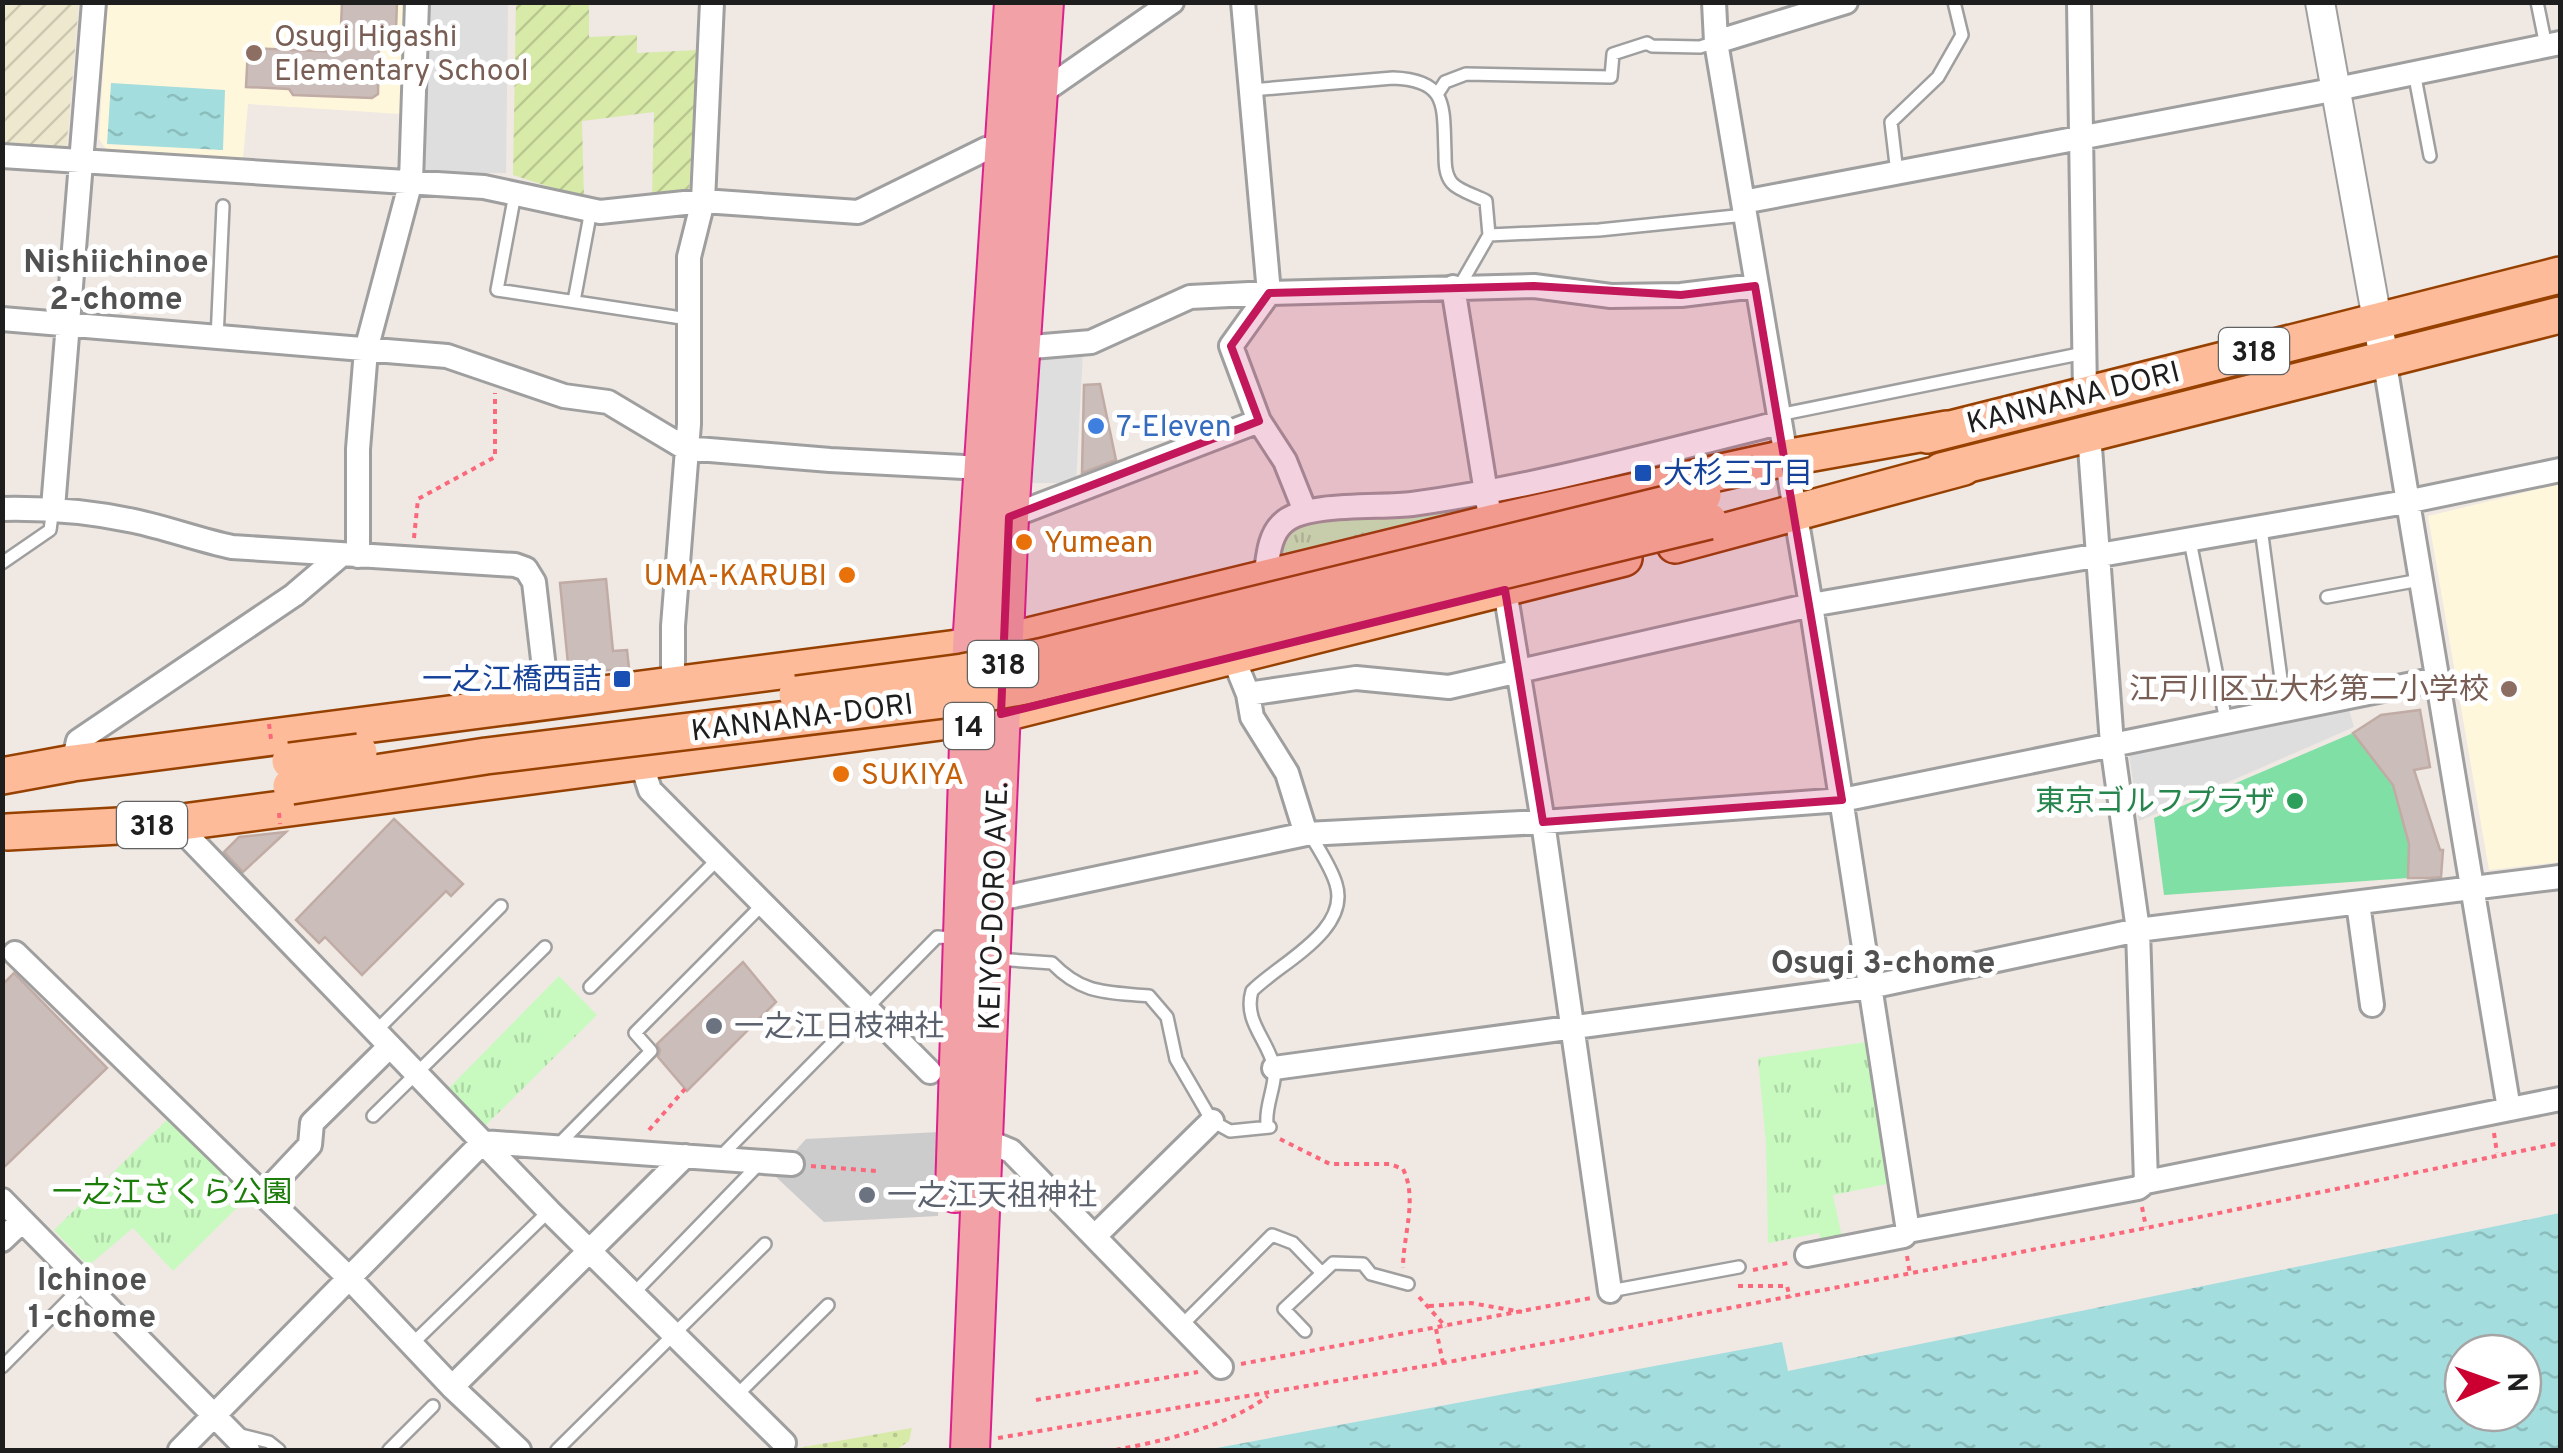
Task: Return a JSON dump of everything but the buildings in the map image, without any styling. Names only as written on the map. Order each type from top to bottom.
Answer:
[{"type":"highway","name":"KEIYO-DORO AVE.","points":[[964,1446],[988,645],[984,468],[1014,2]]},
{"type":"highway","name":"KEIYO-DORO AVE.","points":[[988,645],[1009,517],[1044,2]]},
{"type":"highway","name":"KEIYO-DORO AVE.","points":[[964,1446],[983,1147],[977,948],[994,900],[985,716]]},
{"type":"main road","name":"KANNANA DORI","points":[[1786,464],[1947,429],[2560,275]]},
{"type":"main road","name":"KANNANA DORI","points":[[1786,464],[1964,467],[2560,315]]},
{"type":"main road","name":"KANNANA-DORI","points":[[5,832],[291,773],[982,668],[1706,508],[1786,464]]},
{"type":"main road","points":[[2,779],[73,763],[988,645],[1264,579],[1488,509],[1786,464]]},
{"type":"main road","name":"318","points":[[5,832],[175,824],[985,716],[1505,590],[1786,464]]},
{"type":"main road","name":"KANNANA-DORI","points":[[2,779],[291,773]]},
{"type":"street","points":[[53,508],[94,2]]},
{"type":"street","points":[[73,763],[78,741],[349,556],[366,350],[412,181],[417,2]]},
{"type":"street","points":[[673,687],[673,626],[688,424],[689,257],[703,201],[712,2]]},
{"type":"street","points":[[1038,95],[1172,2]]},
{"type":"street","points":[[1243,2],[1270,293],[1230,346],[1259,421],[1284,461],[1305,512]]},
{"type":"street","points":[[1714,2],[1716,42],[1811,605],[1908,1231]]},
{"type":"street","points":[[1716,42],[1846,2]]},
{"type":"street","points":[[2078,2],[2086,394]]},
{"type":"street","points":[[2320,2],[2378,320],[2509,1109]]},
{"type":"street","points":[[1744,208],[1898,172],[2553,44]]},
{"type":"street","points":[[2,156],[484,187],[600,212],[703,201],[858,212],[986,150],[1004,151]]},
{"type":"street","points":[[1020,348],[1091,342],[1190,297],[1534,286],[1610,296],[1682,295],[1755,286]]},
{"type":"street","points":[[1264,579],[1272,538],[1284,521],[1305,512],[1488,509],[1456,287]]},
{"type":"street","points":[[2,319],[447,356],[564,396],[608,402],[685,448],[984,468]]},
{"type":"street","points":[[1009,517],[1259,421]]},
{"type":"street","points":[[2089,434],[2112,744],[2138,930],[2146,1182]]},
{"type":"street","points":[[1248,694],[1356,678],[1449,687],[1811,605],[2190,541],[2560,470]]},
{"type":"street","points":[[2,509],[53,508],[137,521],[232,547],[526,569],[534,582],[548,703]]},
{"type":"street","points":[[1505,590],[1543,822],[1610,1291]]},
{"type":"street","points":[[1234,657],[1252,717],[1287,774],[1308,834]]},
{"type":"street","points":[[994,900],[1308,834],[1842,800],[2437,680]]},
{"type":"street","points":[[641,762],[650,790],[930,1072]]},
{"type":"street","points":[[175,824],[549,1212],[784,1443]]},
{"type":"street","points":[[1274,1068],[1870,987],[2138,930],[2560,877]]},
{"type":"street","points":[[2358,903],[2372,1004]]},
{"type":"street","points":[[15,953],[351,1280],[452,1387],[519,1450]]},
{"type":"street","points":[[263,1195],[310,1146],[312,1123],[383,1038]]},
{"type":"street","points":[[1807,1256],[1904,1236],[1908,1231],[2138,1188],[2146,1182],[2560,1099]]},
{"type":"street","points":[[1096,1236],[1212,1121]]},
{"type":"street","points":[[482,1142],[792,1164]]},
{"type":"street","points":[[180,1450],[222,1425],[351,1280],[482,1142]]},
{"type":"street","points":[[983,1147],[998,1146],[1011,1151],[1221,1368]]},
{"type":"street","points":[[452,1387],[684,1156]]},
{"type":"street","points":[[2,1200],[248,1450]]},
{"type":"street","points":[[2,1240],[22,1221]]},
{"type":"lane","points":[[1898,172],[1891,122],[1938,77],[1962,35],[1954,2]]},
{"type":"lane","points":[[2537,2],[2553,44]]},
{"type":"lane","points":[[1438,93],[1446,82],[1466,74],[1611,77],[1613,54],[1647,42],[1652,46],[1716,42]]},
{"type":"lane","points":[[2414,72],[2430,156]]},
{"type":"lane","points":[[1251,90],[1394,78],[1429,84],[1438,93],[1443,108],[1449,178],[1454,185],[1486,201],[1490,235],[1456,287]]},
{"type":"lane","points":[[515,194],[497,290],[688,319]]},
{"type":"lane","points":[[217,339],[223,206]]},
{"type":"lane","points":[[1490,235],[1599,230],[1744,208]]},
{"type":"lane","points":[[574,300],[591,210]]},
{"type":"lane","points":[[1786,464],[2084,353]]},
{"type":"lane","points":[[2,563],[50,530],[53,508]]},
{"type":"lane","points":[[2261,528],[2286,710]]},
{"type":"lane","points":[[2190,541],[2226,721]]},
{"type":"lane","points":[[2327,597],[2420,580]]},
{"type":"lane","points":[[718,1159],[937,938],[1052,964],[1081,987],[1149,996],[1167,1017],[1176,1059],[1212,1121],[1230,1131],[1268,1125],[1274,1068],[1248,1002],[1252,992],[1311,945],[1326,927],[1338,901],[1335,881],[1308,834]]},
{"type":"lane","points":[[590,986],[718,858]]},
{"type":"lane","points":[[556,1148],[650,1050],[635,1033],[763,904]]},
{"type":"lane","points":[[383,1038],[501,906]]},
{"type":"lane","points":[[373,1116],[545,947]]},
{"type":"lane","points":[[633,1294],[761,1162]]},
{"type":"lane","points":[[411,1344],[549,1212]]},
{"type":"lane","points":[[1181,1326],[1272,1235],[1293,1243],[1320,1272]]},
{"type":"lane","points":[[558,1450],[765,1244]]},
{"type":"lane","points":[[1305,1331],[1284,1309],[1333,1263],[1363,1264],[1371,1274],[1408,1284]]},
{"type":"lane","points":[[1610,1291],[1739,1267]]},
{"type":"lane","points":[[2,1366],[84,1284]]},
{"type":"lane","points":[[736,1396],[828,1305]]},
{"type":"lane","points":[[389,1450],[432,1406]]},
{"type":"lane","points":[[222,1425],[269,1442],[279,1450]]},
{"type":"path","points":[[413,559],[418,499],[494,457],[495,374]]},
{"type":"path","points":[[630,1153],[685,1089]]},
{"type":"path","points":[[1268,1125],[1287,1144],[1330,1164],[1390,1164],[1403,1169],[1410,1184],[1403,1250],[1408,1284],[1446,1327]]},
{"type":"path","points":[[964,1446],[1443,1364],[2560,1143]]},
{"type":"path","points":[[792,1164],[876,1171]]},
{"type":"path","points":[[1734,1286],[1787,1286],[1790,1298]]},
{"type":"path","points":[[1036,1400],[1527,1312],[1610,1291]]},
{"type":"path","points":[[1429,1306],[1471,1303],[1527,1312]]},
{"type":"path","points":[[1436,1329],[1443,1364]]},
{"type":"path","points":[[1116,1450],[1199,1428],[1252,1408],[1272,1394]]},
{"type":"highlighted area","points":[[1534,286],[1681,295],[1755,286],[1842,800],[1543,822],[1505,590],[1001,714],[1009,517],[1259,421],[1231,346],[1269,293]]},
{"type":"shaded area","points":[[2,3],[79,3],[66,151],[3,145]]},
{"type":"shaded area","name":"Osugi Higashi Elementary School","points":[[107,3],[406,3],[400,114],[248,104],[243,158],[106,149],[99,139]]},
{"type":"shaded area","points":[[424,3],[508,3],[506,173],[416,173]]},
{"type":"shaded area","points":[[1083,350],[1076,483],[1021,483],[1030,353]]},
{"type":"shaded area","name":"江戸川区立大杉第二小学校","points":[[2560,484],[2560,862],[2489,870],[2428,516]]},
{"type":"shaded area","points":[[2349,710],[2354,727],[2139,821],[2129,754]]},
{"type":"shaded area","name":"一之江天祖神社","points":[[939,1132],[938,1216],[824,1222],[774,1175],[806,1139]]},
{"type":"green space","points":[[516,3],[589,3],[589,37],[637,35],[637,53],[698,50],[689,192],[652,197],[654,112],[582,121],[584,198],[513,175]]},
{"type":"green space","points":[[1482,498],[1485,517],[1271,568],[1289,529],[1308,517]]},
{"type":"green space","name":"東京ゴルフプラザ","points":[[2353,733],[2393,785],[2409,844],[2408,878],[2164,895],[2154,818]]},
{"type":"green space","points":[[559,976],[597,1015],[485,1126],[449,1088]]},
{"type":"green space","points":[[1867,1042],[1887,1184],[1833,1195],[1842,1237],[1821,1241],[1819,1233],[1768,1243],[1766,1144],[1758,1058]]},
{"type":"green space","name":"一之江さくら公園","points":[[171,1116],[250,1195],[173,1271],[133,1228],[88,1266],[54,1230]]},
{"type":"green space","points":[[912,1428],[909,1441],[896,1450],[787,1450]]},
{"type":"water","points":[[111,83],[225,90],[223,150],[107,144]]},
{"type":"water","points":[[2560,1213],[2560,1450],[1206,1450],[1782,1342],[1788,1371]]},
{"type":"place","name":"Osugi Higashi Elementary School","points":[[254,53]]},
{"type":"place","name":"7-Eleven","points":[[1096,426]]},
{"type":"place","name":"大杉三丁目","points":[[1643,473]]},
{"type":"place","name":"Yumean","points":[[1024,542]]},
{"type":"place","name":"UMA-KARUBI","points":[[847,575]]},
{"type":"place","name":"一之江橋西詰","points":[[622,679]]},
{"type":"place","name":"江戸川区立大杉第二小学校","points":[[2509,689]]},
{"type":"place","name":"SUKIYA","points":[[841,774]]},
{"type":"place","name":"東京ゴルフプラザ","points":[[2295,801]]},
{"type":"place","name":"一之江日枝神社","points":[[714,1026]]},
{"type":"place","name":"一之江天祖神社","points":[[867,1195]]},
{"type":"district","name":"Nishiichinoe 2-chome","points":[[116,280]]},
{"type":"district","name":"Osugi 3-chome","points":[[1883,962]]},
{"type":"district","name":"Ichinoe 1-chome","points":[[92,1298]]}]
